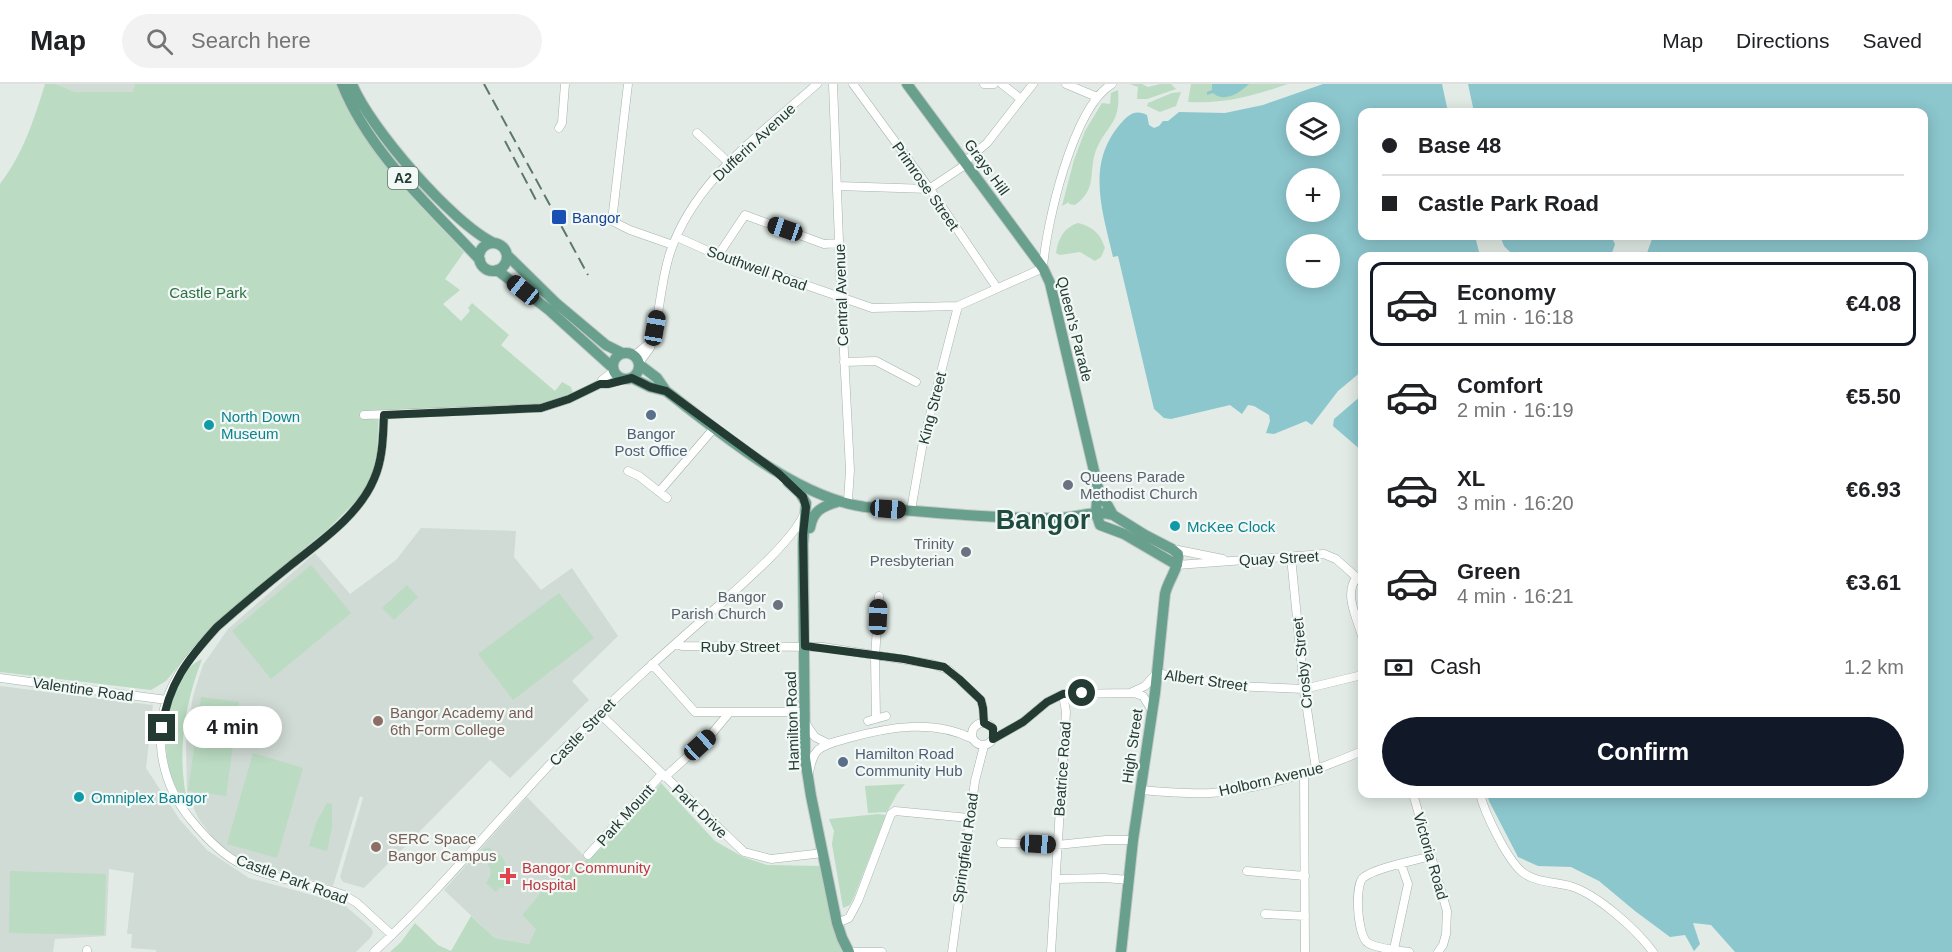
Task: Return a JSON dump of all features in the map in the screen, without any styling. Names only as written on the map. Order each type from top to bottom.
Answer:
[{"type":"main road","name":"A2","points":[[342,84],[367,131],[397,171],[488,270],[497,270],[511,279],[549,310],[614,369],[618,376],[666,391]]},
{"type":"main road","name":"A2","points":[[352,84],[376,126],[440,200],[472,229],[504,248],[507,255],[556,303],[606,345],[622,353],[629,352],[657,378],[666,391],[778,473],[841,503],[911,510],[1060,518],[1077,518],[1103,512],[1113,515]]},
{"type":"main road","name":"Grays Hill","points":[[908,84],[1043,268]]},
{"type":"main road","points":[[480,260],[483,248],[494,243]]},
{"type":"main road","points":[[497,270],[504,266],[507,255]]},
{"type":"main road","name":"Queen's Parade","points":[[1043,268],[1050,283],[1098,488]]},
{"type":"main road","points":[[614,369],[614,360],[622,353]]},
{"type":"main road","points":[[629,378],[638,372],[638,361]]},
{"type":"main road","points":[[778,473],[800,493],[806,507]]},
{"type":"main road","points":[[1098,488],[1096,513],[1101,526],[1124,534],[1178,566]]},
{"type":"main road","points":[[1098,488],[1113,515],[1145,536],[1172,549],[1178,554],[1178,566]]},
{"type":"main road","name":"Hamilton Road","points":[[803,549],[813,515],[822,507],[841,503]]},
{"type":"main road","name":"Hamilton Road","points":[[806,507],[803,549],[806,758],[837,923],[849,952]]},
{"type":"main road","name":"High Street","points":[[1121,952],[1165,594],[1178,566]]},
{"type":"street","points":[[559,128],[562,123],[565,84]]},
{"type":"street","name":"Southwell Road","points":[[628,84],[612,221],[630,230],[719,254],[872,308],[958,306],[1043,268]]},
{"type":"street","name":"Dufferin Avenue","points":[[638,361],[653,339],[670,254],[675,241],[706,187],[729,163],[817,84]]},
{"type":"street","name":"Central Avenue","points":[[832,84],[850,470],[848,500],[841,503]]},
{"type":"street","name":"Primrose Street","points":[[853,84],[997,288]]},
{"type":"street","points":[[984,84],[994,84]]},
{"type":"street","points":[[1002,84],[1021,99]]},
{"type":"street","points":[[837,186],[929,189],[966,163],[987,143],[1034,84]]},
{"type":"street","points":[[1066,84],[1097,97]]},
{"type":"street","name":"Queen's Parade","points":[[1043,268],[1053,211],[1071,147],[1097,97],[1112,84]]},
{"type":"street","points":[[697,133],[729,163]]},
{"type":"street","points":[[719,254],[745,214],[824,244],[839,243]]},
{"type":"street","name":"King Street","points":[[911,510],[923,442],[958,306]]},
{"type":"street","points":[[844,362],[876,361],[916,382]]},
{"type":"street","points":[[600,384],[614,369]]},
{"type":"street","points":[[364,415],[541,408],[569,399],[600,384],[629,378]]},
{"type":"street","name":"Castle Park Road","points":[[384,415],[380,463],[374,480],[363,498],[347,517],[217,627],[176,679],[167,700],[160,742],[163,769],[170,789],[203,834],[224,853],[243,865],[344,896],[357,903],[392,935]]},
{"type":"street","points":[[659,492],[715,427]]},
{"type":"street","points":[[628,471],[639,476],[667,498]]},
{"type":"street","name":"Castle Street","points":[[374,952],[599,714],[786,541],[801,520],[806,507]]},
{"type":"street","points":[[786,541],[794,540],[803,549]]},
{"type":"street","points":[[1172,549],[1230,561]]},
{"type":"street","name":"Quay Street","points":[[1178,566],[1318,554],[1330,556],[1343,564],[1358,579]]},
{"type":"street","name":"Crosby Street","points":[[1291,556],[1304,689],[1316,769]]},
{"type":"street","points":[[1358,581],[1351,588],[1351,600],[1358,623]]},
{"type":"street","points":[[879,596],[872,719],[886,716]]},
{"type":"street","name":"Ruby Street","points":[[676,644],[682,646],[805,646],[932,664],[949,670],[981,700],[984,723]]},
{"type":"street","points":[[652,664],[695,712],[806,718],[815,737],[829,744]]},
{"type":"street","points":[[1129,693],[1145,686],[1155,674]]},
{"type":"street","name":"Albert Street","points":[[1155,674],[1195,678],[1234,686],[1304,689],[1358,676]]},
{"type":"street","name":"Valentine Road","points":[[0,678],[167,700]]},
{"type":"street","points":[[808,772],[816,752],[829,744],[869,733],[909,726],[952,731],[984,746],[1023,722],[1047,702],[1063,694],[1129,693],[1143,696],[1152,709]]},
{"type":"street","name":"Beatrice Road","points":[[1051,952],[1066,712],[1063,694]]},
{"type":"street","name":"Park Mount","points":[[588,855],[663,776],[709,737],[729,713]]},
{"type":"street","name":"Park Drive","points":[[599,714],[744,852],[771,858],[823,854]]},
{"type":"street","points":[[973,739],[974,729],[978,724],[984,723],[993,728],[993,739]]},
{"type":"street","name":"Springfield Road","points":[[952,952],[969,818],[984,746]]},
{"type":"street","name":"Holborn Avenue","points":[[1141,790],[1182,793],[1216,792],[1252,786],[1304,773],[1358,753]]},
{"type":"street","points":[[1304,773],[1305,952]]},
{"type":"street","name":"Victoria Road","points":[[1414,798],[1447,911],[1446,934],[1438,952]]},
{"type":"street","points":[[1482,798],[1507,855],[1521,871],[1537,879],[1577,889],[1598,902],[1637,934],[1653,952]]},
{"type":"street","points":[[837,923],[849,918],[858,901],[891,814],[895,811],[969,818]]},
{"type":"street","points":[[1001,843],[1057,845],[1133,840]]},
{"type":"street","points":[[1409,952],[1371,945],[1362,937],[1359,924],[1359,886],[1364,876],[1431,856]]},
{"type":"street","points":[[1395,949],[1408,884],[1401,864]]},
{"type":"street","points":[[1247,871],[1305,876]]},
{"type":"street","points":[[1056,879],[1129,880]]},
{"type":"street","points":[[1265,914],[1305,916]]},
{"type":"street","points":[[855,952],[882,952]]},
{"type":"shaded area","points":[[56,84],[135,84],[134,92],[75,92]]},
{"type":"shaded area","name":"Bangor Academy and 6th Form College","points":[[421,528],[516,531],[514,557],[541,590],[572,568],[618,636],[572,681],[589,700],[510,778],[490,760],[364,888],[343,882],[340,877],[363,798],[360,796],[333,886],[242,860],[217,843],[198,818],[187,792],[186,742],[193,696],[203,665],[228,629],[315,553],[350,594],[396,560]]},
{"type":"shaded area","points":[[0,686],[153,705],[146,768],[180,820],[207,850],[249,878],[342,903],[371,928],[373,932],[371,937],[356,952],[156,952],[156,950],[131,948],[132,934],[127,934],[134,873],[109,869],[106,936],[55,939],[53,952],[0,952]]},
{"type":"shaded area","name":"Bangor Community Hospital","points":[[527,797],[587,859],[548,884],[522,915],[537,929],[529,944],[495,938],[444,890]]},
{"type":"green space","name":"Castle Park","points":[[45,84],[56,84],[75,92],[133,92],[135,84],[338,84],[382,161],[464,252],[445,279],[460,290],[443,304],[461,321],[470,311],[468,308],[472,303],[509,335],[501,345],[555,391],[562,382],[571,387],[573,393],[538,405],[379,410],[377,452],[372,475],[359,498],[328,529],[248,595],[203,636],[166,681],[151,690],[0,672],[0,184],[21,149]]},
{"type":"green space","points":[[1130,84],[1142,84],[1148,87],[1171,84],[1176,89],[1147,99],[1137,99],[1138,87]]},
{"type":"green space","points":[[1191,84],[1288,84],[1239,98],[1214,102],[1188,102]]},
{"type":"green space","points":[[1118,90],[1115,117],[1096,150],[1087,193],[1075,205],[1069,202],[1062,206],[1074,160],[1085,131],[1102,103],[1110,104],[1111,93]]},
{"type":"green space","points":[[1181,92],[1176,106],[1160,112],[1147,106],[1148,103],[1172,93]]},
{"type":"green space","points":[[1078,223],[1095,231],[1103,243],[1105,248],[1101,257],[1095,261],[1080,252],[1060,255],[1056,253],[1062,234],[1069,227]]},
{"type":"green space","points":[[311,565],[351,613],[271,679],[232,631]]},
{"type":"green space","points":[[407,585],[418,597],[394,620],[382,608]]},
{"type":"green space","points":[[559,593],[594,638],[513,700],[478,654]]},
{"type":"green space","points":[[202,659],[190,696],[182,753],[189,810],[170,772],[166,743],[167,726],[169,709],[181,679],[190,667]]},
{"type":"green space","points":[[201,697],[239,702],[226,796],[188,791]]},
{"type":"green space","points":[[253,753],[303,768],[277,858],[227,844]]},
{"type":"green space","points":[[661,783],[715,841],[743,857],[767,865],[821,866],[843,952],[390,952],[401,942],[415,923],[438,945],[451,951],[471,916],[495,938],[529,944],[536,929],[522,915],[548,884],[592,856],[619,832]]},
{"type":"green space","points":[[905,784],[887,812],[868,813],[865,786]]},
{"type":"green space","points":[[327,803],[332,804],[332,827],[327,851],[309,846],[316,823]]},
{"type":"green space","points":[[886,815],[854,897],[850,905],[843,908],[832,844],[834,831],[829,819]]},
{"type":"green space","points":[[489,848],[501,856],[506,864],[504,888],[500,887],[496,892],[486,883],[491,872],[478,854],[483,849]]},
{"type":"green space","points":[[10,871],[106,874],[104,935],[9,933]]},
{"type":"water","points":[[1212,84],[1249,84],[1236,93],[1222,97],[1213,93],[1207,95],[1207,92],[1212,90]]},
{"type":"water","points":[[1323,84],[1442,84],[1447,108],[1358,108],[1358,240],[1476,240],[1479,252],[1358,252],[1358,374],[1338,391],[1312,425],[1306,421],[1274,434],[1266,433],[1270,421],[1269,415],[1248,405],[1242,414],[1230,405],[1171,419],[1164,418],[1154,409],[1118,256],[1113,257],[1101,204],[1100,169],[1111,137],[1131,114],[1147,115],[1149,125],[1154,128],[1179,112],[1225,113],[1263,105]]},
{"type":"water","points":[[1468,84],[1952,84],[1952,952],[1735,952],[1711,925],[1693,923],[1700,944],[1694,951],[1685,935],[1670,937],[1599,881],[1571,867],[1538,866],[1518,857],[1488,798],[1928,798],[1928,252],[1647,252],[1652,240],[1928,240],[1928,108],[1473,108]]},
{"type":"water","points":[[1502,240],[1613,240],[1615,244],[1612,252],[1510,252]]},
{"type":"water","points":[[1358,398],[1358,448],[1333,426],[1334,419]]},
{"type":"railway","points":[[484,84],[588,275]]},
{"type":"railway","points":[[505,141],[537,202]]},
{"type":"place","name":"Bangor","points":[[559,217]]},
{"type":"place","name":"Bangor Post Office","points":[[651,415]]},
{"type":"place","name":"North Down Museum","points":[[209,425]]},
{"type":"place","name":"Queens Parade Methodist Church","points":[[1068,485]]},
{"type":"place","name":"McKee Clock","points":[[1175,526]]},
{"type":"place","name":"Trinity Presbyterian","points":[[966,552]]},
{"type":"place","name":"Bangor Parish Church","points":[[778,605]]},
{"type":"place","name":"Bangor Academy and 6th Form College","points":[[378,721]]},
{"type":"place","name":"Hamilton Road Community Hub","points":[[843,762]]},
{"type":"place","name":"Omniplex Bangor","points":[[79,797]]},
{"type":"place","name":"SERC Space Bangor Campus","points":[[376,847]]},
{"type":"place","name":"Bangor Community Hospital","points":[[508,876]]},
{"type":"district","name":"Bangor","points":[[1043,520]]},
{"type":"route","points":[[162,728],[171,688],[206,639],[217,627],[347,517],[363,498],[374,480],[380,463],[384,415],[541,408],[569,399],[600,384],[632,378],[650,387],[666,391],[778,473],[803,497],[806,503],[803,535],[805,646],[904,659],[944,667],[981,700],[984,723],[993,728],[993,739],[1023,722],[1047,702],[1063,694],[1082,693]]}]
